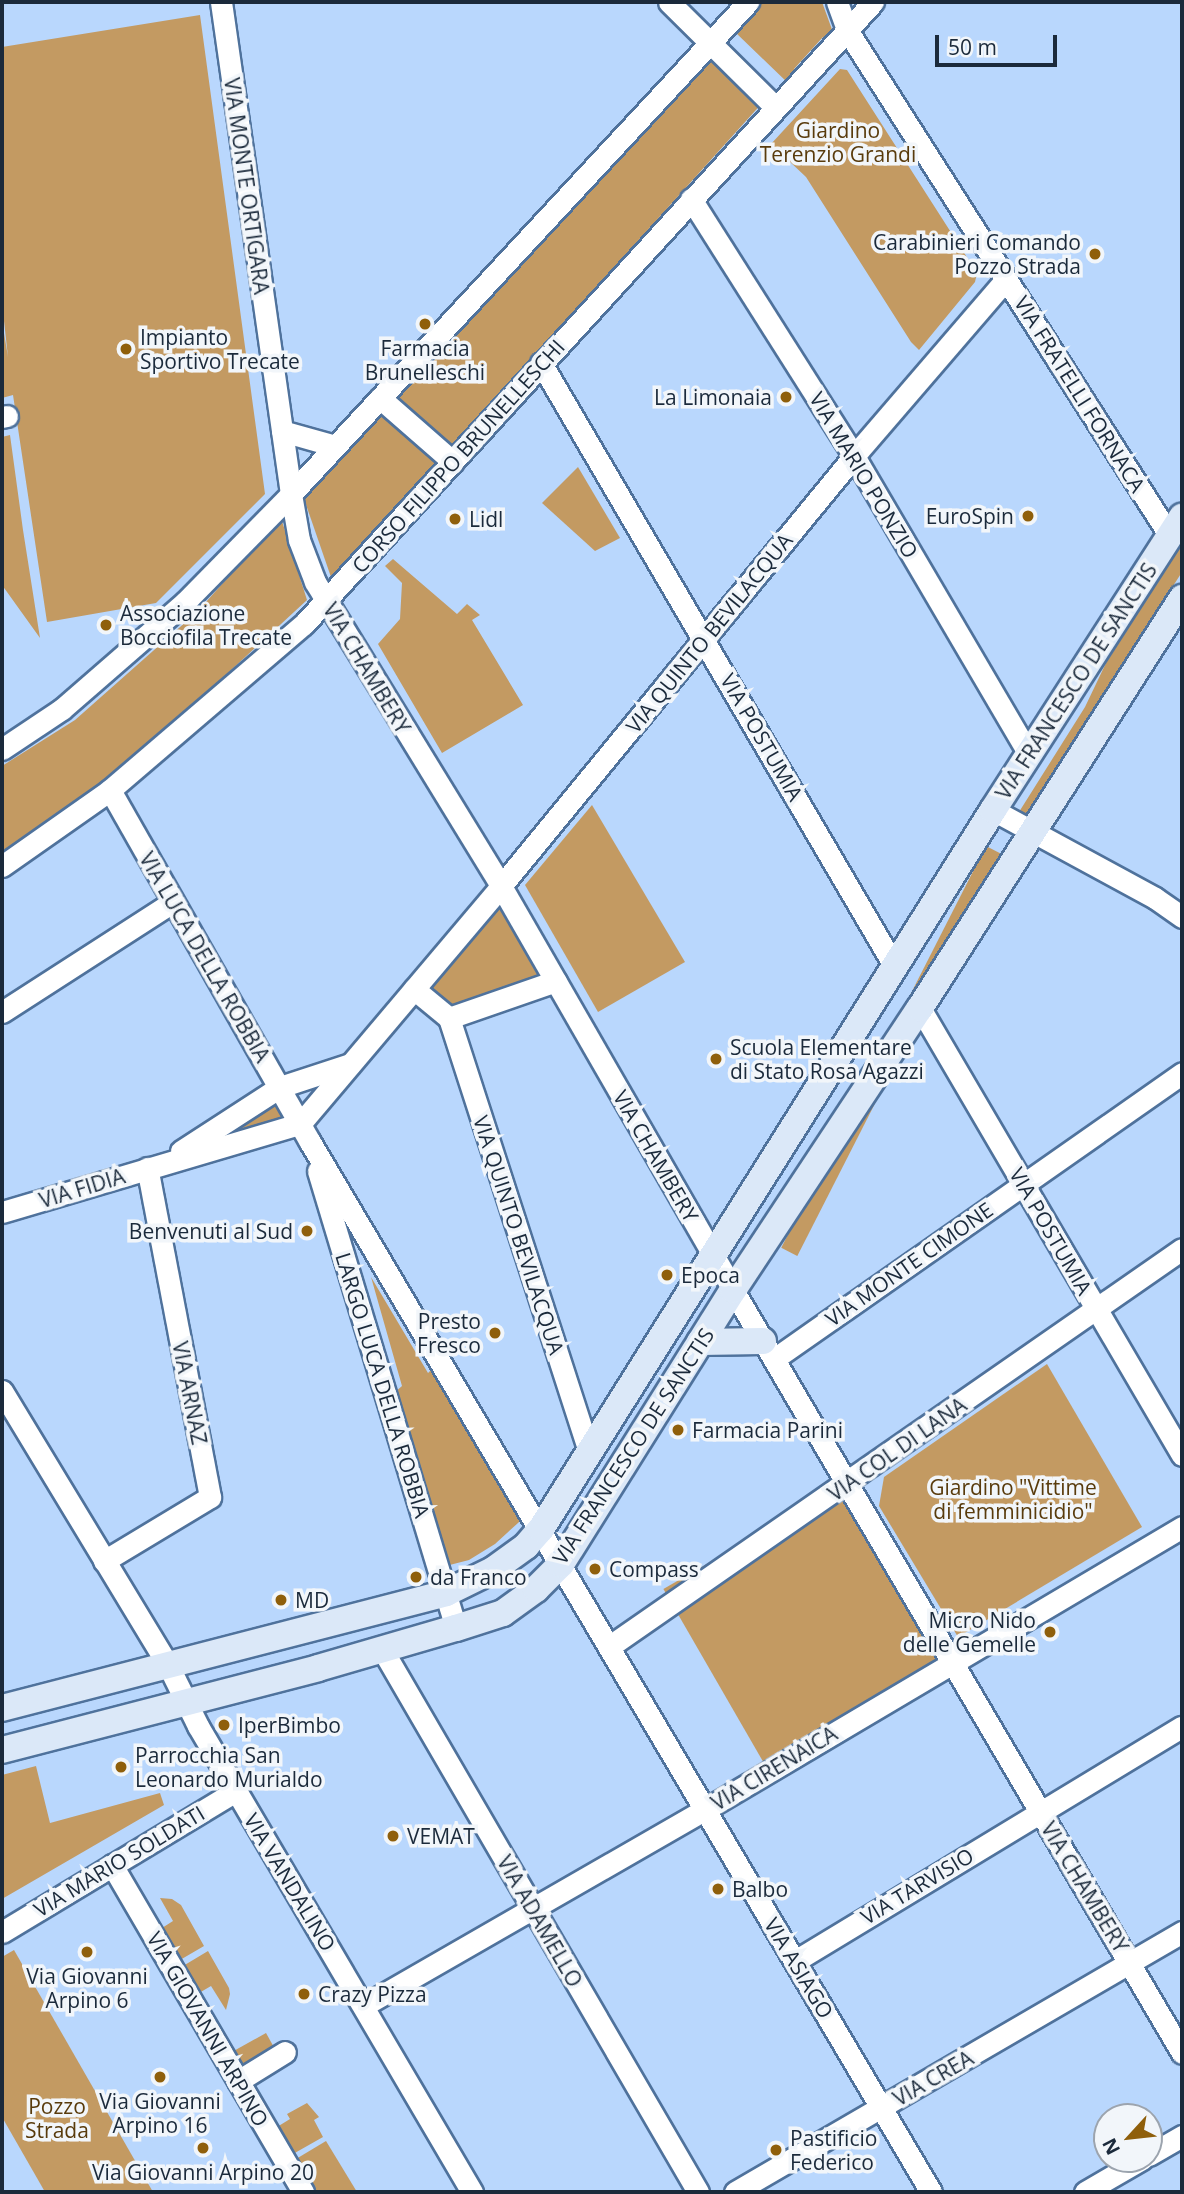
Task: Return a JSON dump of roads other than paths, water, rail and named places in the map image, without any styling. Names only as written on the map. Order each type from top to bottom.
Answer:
[{"type":"main road","name":"VIA FRANCESCO DE SANCTIS","points":[[2,1708],[446,1593],[494,1570],[526,1546],[541,1529],[993,810],[1176,526]]},
{"type":"main road","name":"VIA FRANCESCO DE SANCTIS","points":[[2,1750],[382,1650],[503,1613],[518,1604],[561,1564],[733,1290],[920,1008],[1031,830],[1182,598]]},
{"type":"main road","points":[[700,1342],[769,1350]]},
{"type":"street","name":"VIA MONTE ORTIGARA","points":[[221,2],[291,494]]},
{"type":"street","points":[[669,2],[775,107]]},
{"type":"street","points":[[2,749],[62,709],[175,611],[291,494],[748,2]]},
{"type":"street","name":"VIA FRATELLI FORNACA","points":[[837,2],[847,30],[1006,279],[1176,526]]},
{"type":"street","name":"CORSO FILIPPO BRUNELLESCHI","points":[[2,866],[110,790],[326,602],[541,363],[873,2]]},
{"type":"street","name":"VIA MARIO PONZIO","points":[[691,199],[854,456],[1029,754]]},
{"type":"street","name":"VIA QUINTO BEVILACQUA","points":[[305,1133],[350,1065],[501,886],[854,456],[1006,279]]},
{"type":"street","name":"VIA POSTUMIA","points":[[541,363],[895,967]]},
{"type":"street","points":[[380,398],[453,462]]},
{"type":"street","points":[[282,431],[335,446]]},
{"type":"street","name":"VIA CHAMBERY","points":[[291,494],[299,540],[326,602],[501,886],[733,1290],[1182,2053]]},
{"type":"street","name":"VIA LUCA DELLA ROBBIA","points":[[110,790],[305,1133]]},
{"type":"street","name":"VIA FRANCESCO DE SANCTIS","points":[[993,810],[1031,830]]},
{"type":"street","points":[[1031,830],[1155,898],[1182,917]]},
{"type":"street","points":[[2,1012],[173,902]]},
{"type":"street","points":[[414,989],[449,1018],[556,981]]},
{"type":"street","name":"VIA POSTUMIA","points":[[920,1008],[1182,1455]]},
{"type":"street","name":"VIA QUINTO BEVILACQUA","points":[[449,1018],[589,1452]]},
{"type":"street","points":[[280,1087],[350,1065]]},
{"type":"street","name":"VIA MONTE CIMONE","points":[[769,1350],[1023,1183],[1182,1073]]},
{"type":"street","name":"VIA FIDIA","points":[[154,1166],[280,1087]]},
{"type":"street","name":"VIA FIDIA","points":[[2,1212],[154,1166],[305,1133]]},
{"type":"street","name":"LARGO LUCA DELLA ROBBIA","points":[[305,1133],[561,1564]]},
{"type":"street","name":"LARGO LUCA DELLA ROBBIA","points":[[305,1133],[456,1628]]},
{"type":"street","name":"VIA ARNAZ","points":[[104,1561],[210,1497],[154,1166]]},
{"type":"street","name":"VIA COL DI LANA","points":[[610,1646],[1182,1249]]},
{"type":"street","name":"VIA VANDALINO","points":[[2,1391],[168,1665],[236,1791],[472,2192]]},
{"type":"street","name":"VIA CIRENAICA","points":[[363,2006],[706,1809],[1182,1527]]},
{"type":"street","name":"VIA ASIAGO","points":[[561,1564],[931,2192]]},
{"type":"street","name":"VIA ADAMELLO","points":[[382,1650],[698,2192]]},
{"type":"street","name":"VIA CHAMBERY","points":[[1040,1811],[1182,1727]]},
{"type":"street","name":"VIA MARIO SOLDATI","points":[[2,1932],[236,1791]]},
{"type":"street","name":"VIA TARVISIO","points":[[795,1961],[1040,1811]]},
{"type":"street","name":"VIA GIOVANNI ARPINO","points":[[112,1865],[303,2192]]},
{"type":"street","name":"VIA CHAMBERY","points":[[1130,1963],[1182,1932]]},
{"type":"street","name":"VIA CREA","points":[[735,2192],[1130,1963]]},
{"type":"street","points":[[238,2081],[285,2052]]},
{"type":"street","points":[[1163,2147],[1182,2136]]},
{"type":"street","points":[[1085,2192],[1118,2173]]},
{"type":"place","name":"Carabinieri Comando Pozzo Strada","points":[[1095,254]]},
{"type":"place","name":"Farmacia Brunelleschi","points":[[425,324]]},
{"type":"place","name":"Impianto Sportivo Trecate","points":[[126,349]]},
{"type":"place","name":"La Limonaia","points":[[786,397]]},
{"type":"place","name":"EuroSpin","points":[[1028,516]]},
{"type":"place","name":"Lidl","points":[[455,519]]},
{"type":"place","name":"Associazione Bocciofila Trecate","points":[[106,625]]},
{"type":"place","name":"Scuola Elementare di Stato Rosa Agazzi","points":[[716,1059]]},
{"type":"place","name":"Benvenuti al Sud","points":[[307,1231]]},
{"type":"place","name":"Epoca","points":[[667,1275]]},
{"type":"place","name":"Presto Fresco","points":[[495,1333]]},
{"type":"place","name":"Farmacia Parini","points":[[678,1430]]},
{"type":"place","name":"Compass","points":[[595,1569]]},
{"type":"place","name":"da Franco","points":[[416,1577]]},
{"type":"place","name":"MD","points":[[281,1600]]},
{"type":"place","name":"Micro Nido delle Gemelle","points":[[1050,1632]]},
{"type":"place","name":"IperBimbo","points":[[224,1725]]},
{"type":"place","name":"Parrocchia San Leonardo Murialdo","points":[[121,1767]]},
{"type":"place","name":"VEMAT","points":[[393,1836]]},
{"type":"place","name":"Balbo","points":[[718,1889]]},
{"type":"place","name":"Via Giovanni Arpino 6","points":[[87,1952]]},
{"type":"place","name":"Crazy Pizza","points":[[304,1994]]},
{"type":"place","name":"Via Giovanni Arpino 16","points":[[160,2077]]},
{"type":"place","name":"Via Giovanni Arpino 20","points":[[203,2148]]},
{"type":"place","name":"Pastificio Federico","points":[[776,2150]]},
{"type":"park label","name":"Giardino Terenzio Grandi","points":[[838,142]]},
{"type":"park label","name":"Giardino \"Vittime di femminicidio\"","points":[[1013,1499]]},
{"type":"park label","name":"Pozzo Strada","points":[[57,2118]]}]
